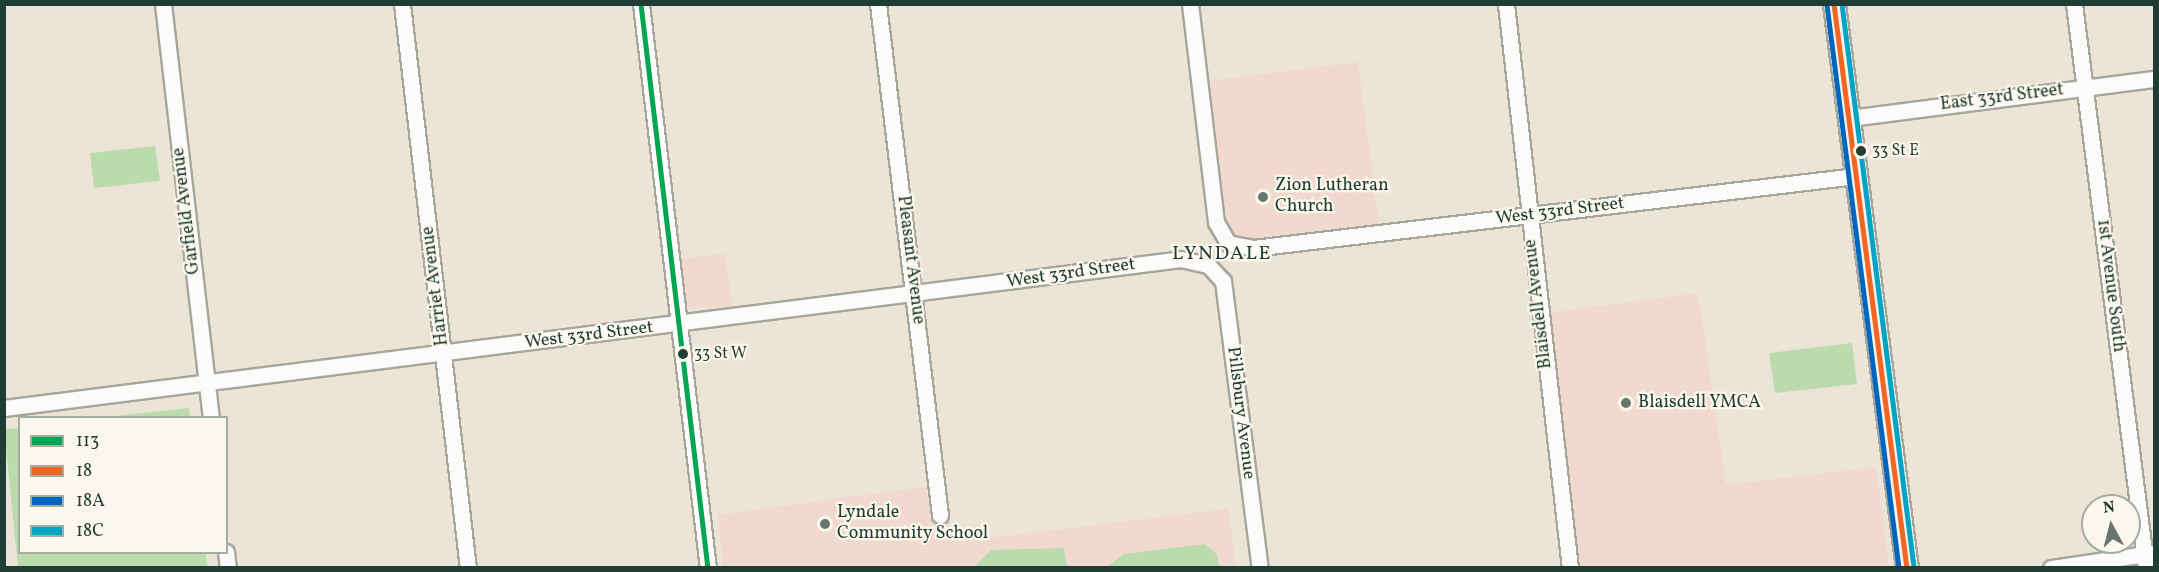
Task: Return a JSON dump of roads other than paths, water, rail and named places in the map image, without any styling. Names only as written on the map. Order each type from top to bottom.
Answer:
[{"type":"main road","points":[[1834,4],[1907,567]]},
{"type":"street","name":"Garfield Avenue","points":[[163,4],[211,416]]},
{"type":"street","name":"Harriet Avenue","points":[[402,4],[468,567]]},
{"type":"street","points":[[641,4],[708,567]]},
{"type":"street","name":"Pleasant Avenue","points":[[878,4],[940,515]]},
{"type":"street","name":"West 33rd Street","points":[[1190,4],[1216,222],[1228,243],[1253,248],[1856,176]]},
{"type":"street","name":"Blaisdell Avenue","points":[[1506,4],[1570,567]]},
{"type":"street","name":"1st Avenue South","points":[[2074,4],[2148,558]]},
{"type":"street","name":"East 33rd Street","points":[[1849,118],[2154,79]]},
{"type":"street","name":"West 33rd Street","points":[[4,408],[915,296],[1181,260],[1208,265]]},
{"type":"street","name":"Pillsbury Avenue","points":[[1208,265],[1223,281],[1260,567]]},
{"type":"street","points":[[2051,567],[2148,558]]},
{"type":"place","name":"33 St E","points":[[1861,151]]},
{"type":"place","name":"Zion Lutheran Church","points":[[1263,197]]},
{"type":"place","name":"33 St W","points":[[683,354]]},
{"type":"place","name":"Blaisdell YMCA","points":[[1626,403]]},
{"type":"place","name":"Lyndale Community School","points":[[825,524]]},
{"type":"district","name":"LYNDALE","points":[[1222,254]]}]
